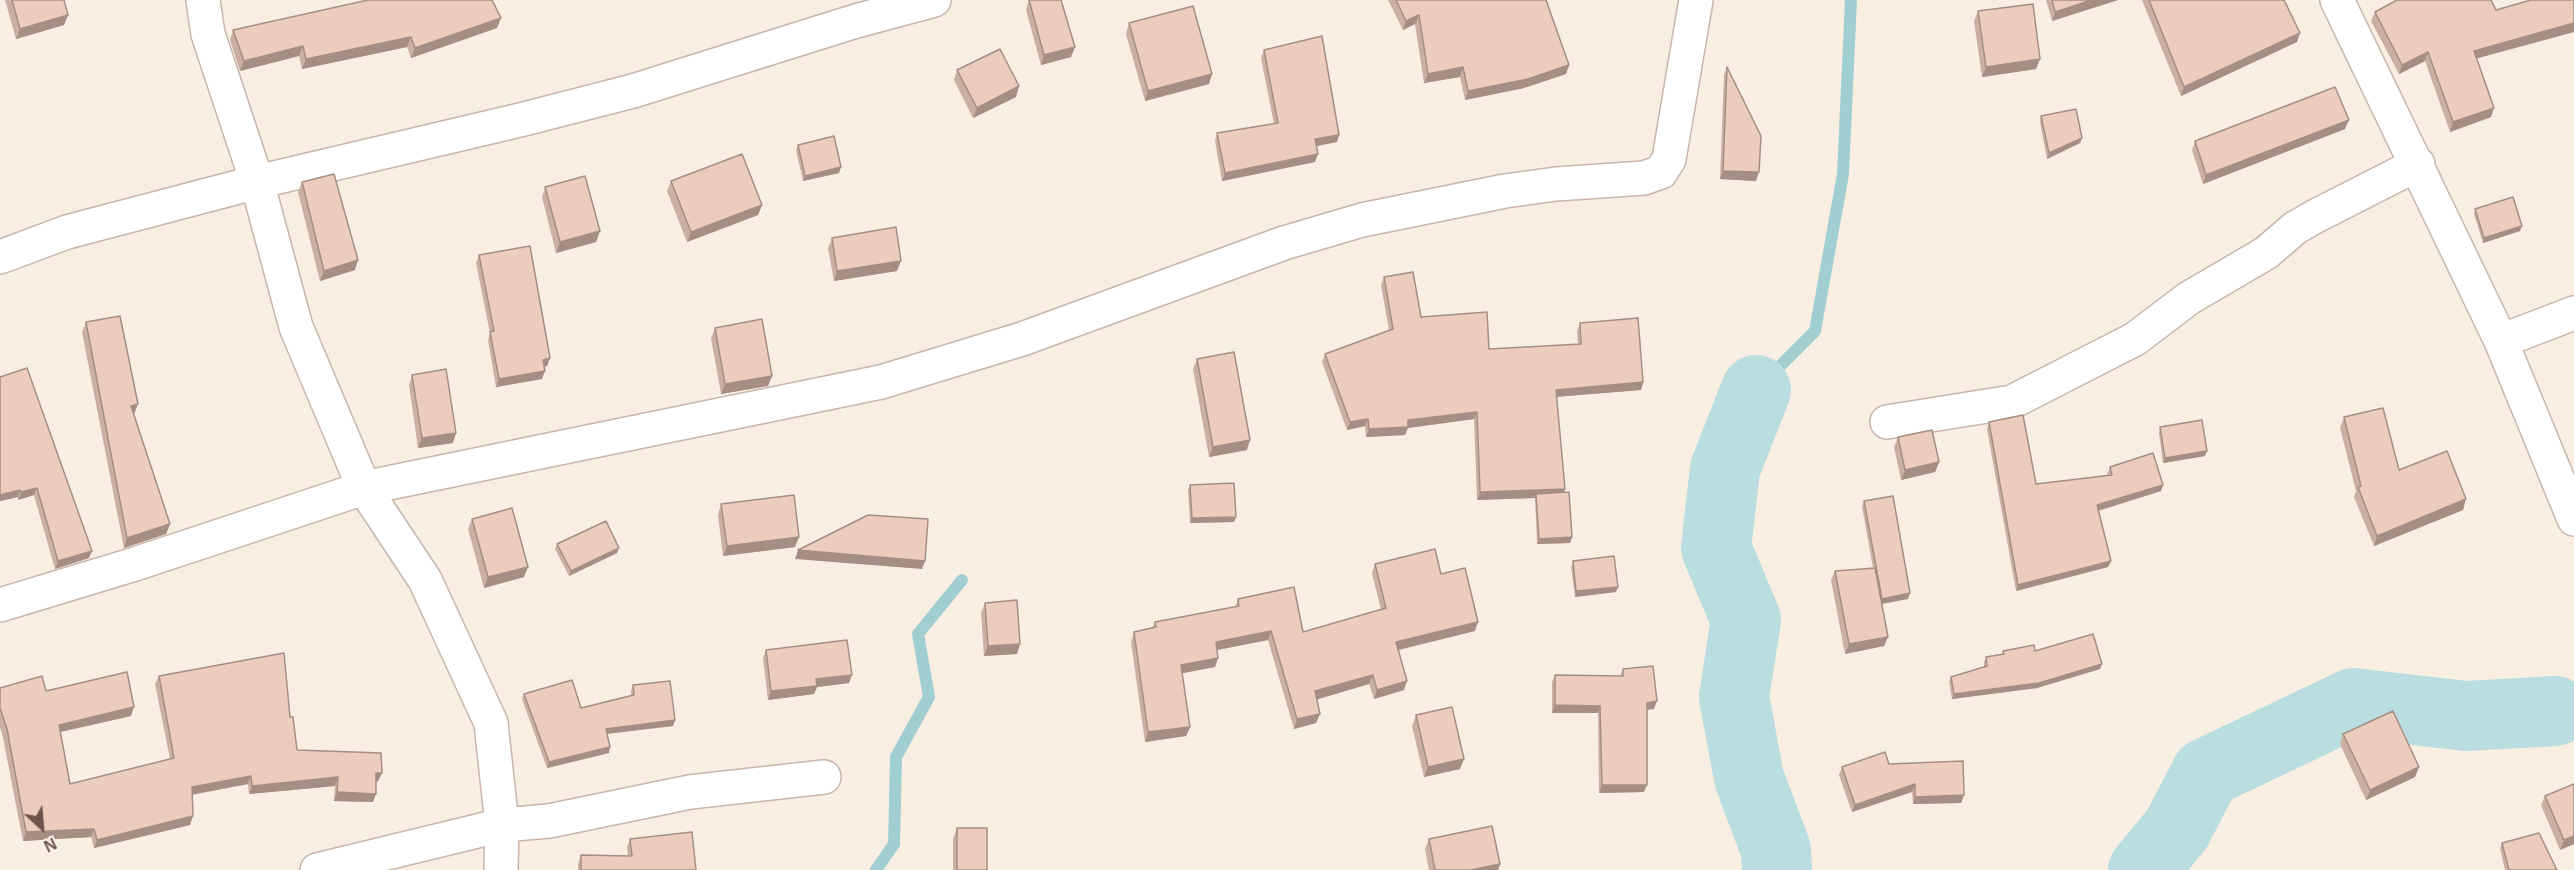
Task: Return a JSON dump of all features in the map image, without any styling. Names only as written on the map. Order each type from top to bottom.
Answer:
[{"type":"street","points":[[203,0],[208,34],[257,182],[296,327],[364,488],[425,580],[491,723],[502,825],[501,870]]},
{"type":"street","points":[[0,257],[67,232],[257,182],[633,91],[856,21],[934,0]]},
{"type":"street","points":[[0,605],[135,564],[364,488],[881,382],[1022,339],[1284,243],[1362,220],[1505,191],[1566,183],[1653,176],[1661,172],[1669,159],[1696,0]]},
{"type":"street","points":[[2337,0],[2501,340],[2574,519]]},
{"type":"street","points":[[1887,422],[2012,402],[2135,339],[2189,298],[2266,253],[2304,222],[2418,164]]},
{"type":"street","points":[[2501,340],[2574,313]]},
{"type":"street","points":[[317,870],[502,825],[549,821],[690,792],[824,777]]},
{"type":"building","points":[[12,0],[64,0],[68,15],[20,29]]},
{"type":"building","points":[[368,0],[492,0],[501,18],[415,48],[411,37],[306,59],[303,46],[244,61],[233,30]]},
{"type":"building","points":[[1029,0],[1061,0],[1075,47],[1044,55]]},
{"type":"building","points":[[1396,0],[1546,0],[1569,65],[1528,79],[1468,91],[1463,67],[1428,74],[1419,15],[1406,21]]},
{"type":"building","points":[[2052,0],[2092,0],[2055,12]]},
{"type":"building","points":[[2149,0],[2284,0],[2300,33],[2184,87]]},
{"type":"building","points":[[2397,0],[2491,0],[2496,10],[2531,0],[2574,0],[2574,23],[2474,51],[2494,108],[2453,122],[2428,52],[2402,65],[2375,12]]},
{"type":"building","points":[[2033,4],[2040,59],[1986,67],[1978,11]]},
{"type":"building","points":[[1193,6],[1212,74],[1148,91],[1129,23]]},
{"type":"building","points":[[1322,36],[1339,135],[1315,139],[1318,154],[1225,173],[1217,133],[1278,123],[1264,50]]},
{"type":"building","points":[[1000,49],[1019,86],[977,108],[957,70]]},
{"type":"building","points":[[1727,67],[1761,136],[1759,172],[1723,171]]},
{"type":"building","points":[[2335,87],[2349,120],[2206,175],[2195,141]]},
{"type":"building","points":[[2076,109],[2082,138],[2049,153],[2041,116]]},
{"type":"building","points":[[834,136],[841,167],[805,176],[798,145]]},
{"type":"building","points":[[742,154],[762,205],[691,232],[671,181]]},
{"type":"building","points":[[334,174],[358,260],[324,271],[302,182]]},
{"type":"building","points":[[585,176],[600,231],[560,242],[545,187]]},
{"type":"building","points":[[2513,197],[2522,226],[2484,238],[2475,209]]},
{"type":"building","points":[[896,227],[901,261],[837,271],[832,238]]},
{"type":"building","points":[[530,246],[550,358],[543,360],[545,371],[499,379],[490,332],[494,331],[479,255]]},
{"type":"building","points":[[1413,272],[1421,317],[1487,312],[1489,349],[1581,344],[1580,323],[1638,318],[1643,382],[1556,390],[1565,489],[1480,492],[1477,412],[1408,420],[1408,427],[1369,429],[1368,419],[1350,422],[1325,354],[1393,329],[1384,277]]},
{"type":"building","points":[[120,316],[138,404],[131,406],[170,524],[127,538],[86,322]]},
{"type":"building","points":[[762,319],[772,376],[725,384],[715,328]]},
{"type":"building","points":[[1234,352],[1250,440],[1213,447],[1197,359]]},
{"type":"building","points":[[27,368],[92,551],[58,561],[37,488],[0,495],[0,377]]},
{"type":"building","points":[[446,369],[456,433],[422,438],[412,375]]},
{"type":"building","points":[[2383,408],[2399,470],[2447,451],[2466,499],[2377,536],[2358,487],[2361,486],[2344,417]]},
{"type":"building","points":[[2023,415],[2036,484],[2112,475],[2110,467],[2153,453],[2163,485],[2097,505],[2111,561],[2018,585],[1989,422]]},
{"type":"building","points":[[2202,420],[2207,451],[2165,458],[2160,427]]},
{"type":"building","points":[[1932,430],[1939,462],[1905,470],[1898,437]]},
{"type":"building","points":[[1234,483],[1236,517],[1192,518],[1190,485]]},
{"type":"building","points":[[1569,492],[1572,537],[1539,539],[1536,494]]},
{"type":"building","points":[[794,495],[799,537],[727,546],[721,504]]},
{"type":"building","points":[[1893,496],[1910,593],[1882,599],[1864,501]]},
{"type":"building","points":[[512,508],[528,567],[488,577],[472,519]]},
{"type":"building","points":[[868,515],[928,519],[925,561],[798,550]]},
{"type":"building","points":[[606,521],[619,548],[571,571],[557,544]]},
{"type":"building","points":[[1435,549],[1441,574],[1465,568],[1478,622],[1396,642],[1407,681],[1377,690],[1373,675],[1315,691],[1320,714],[1297,719],[1271,631],[1216,642],[1218,658],[1181,665],[1190,727],[1148,732],[1134,632],[1156,627],[1155,622],[1239,606],[1238,599],[1294,587],[1303,632],[1386,608],[1375,564]]},
{"type":"building","points":[[1614,556],[1618,587],[1576,591],[1573,561]]},
{"type":"building","points":[[1875,568],[1888,637],[1849,644],[1835,571]]},
{"type":"building","points":[[1017,600],[1020,644],[988,646],[985,603]]},
{"type":"building","points":[[2093,634],[2102,664],[2039,683],[1954,694],[1951,677],[1987,666],[1986,657],[2034,645],[2035,651]]},
{"type":"building","points":[[847,640],[852,675],[816,679],[817,686],[771,691],[766,650]]},
{"type":"building","points":[[284,653],[290,717],[293,717],[297,750],[381,753],[382,773],[376,773],[376,794],[337,792],[338,777],[252,786],[251,776],[192,787],[193,816],[97,840],[94,829],[26,832],[7,729],[0,708],[0,688],[42,676],[46,691],[127,672],[134,707],[59,725],[70,784],[174,758],[159,676]]},
{"type":"building","points":[[1653,666],[1657,701],[1647,703],[1647,785],[1602,785],[1600,706],[1555,705],[1555,675],[1623,676],[1623,669]]},
{"type":"building","points":[[572,680],[581,708],[634,695],[633,685],[670,681],[675,720],[606,729],[610,747],[549,762],[524,694]]},
{"type":"building","points":[[1452,707],[1464,759],[1428,767],[1416,715]]},
{"type":"building","points":[[2393,711],[2419,767],[2370,790],[2343,734]]},
{"type":"building","points":[[1885,752],[1889,764],[1963,761],[1964,795],[1915,797],[1915,784],[1855,805],[1842,767]]},
{"type":"building","points":[[2574,784],[2574,836],[2564,840],[2545,796]]},
{"type":"building","points":[[1492,826],[1500,864],[1471,870],[1435,870],[1429,839]]},
{"type":"building","points":[[957,828],[987,828],[987,870],[957,870]]},
{"type":"building","points":[[692,832],[696,870],[581,870],[581,855],[632,856],[630,839]]},
{"type":"building","points":[[2539,833],[2557,870],[2509,870],[2502,843]]},
{"type":"waterway","points":[[1756,390],[1815,331],[1843,174],[1851,0]]},
{"type":"waterway","points":[[1756,390],[1725,469],[1716,548],[1746,620],[1734,697],[1749,778],[1776,850],[1777,870]]},
{"type":"waterway","points":[[876,870],[894,844],[896,757],[929,697],[918,634],[962,580]]},
{"type":"waterway","points":[[2143,870],[2177,829],[2206,773],[2353,703],[2466,716],[2555,711]]}]
